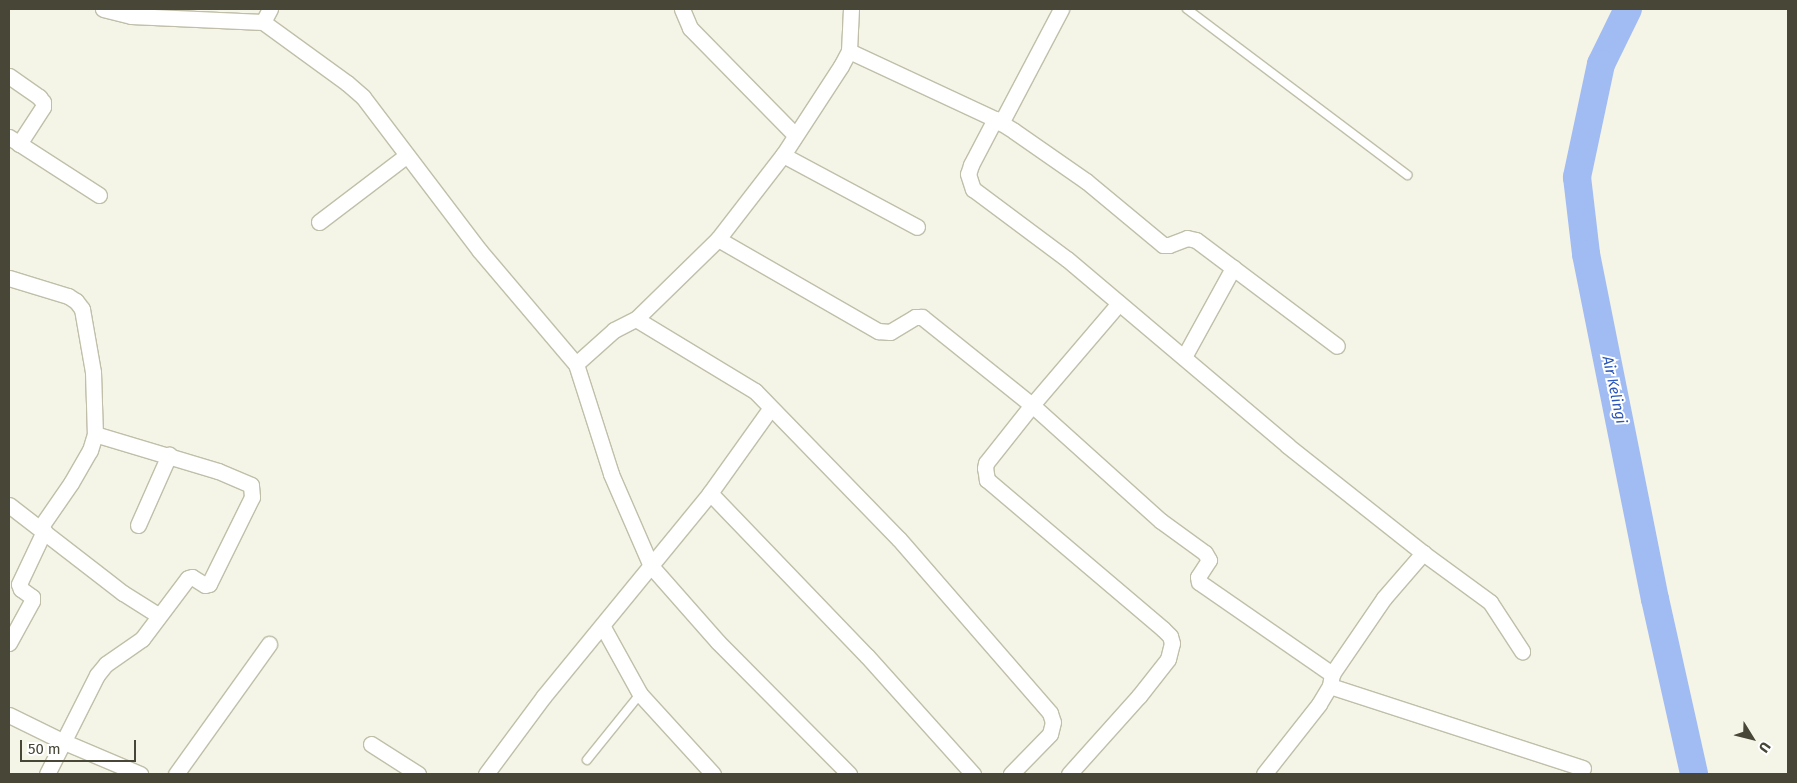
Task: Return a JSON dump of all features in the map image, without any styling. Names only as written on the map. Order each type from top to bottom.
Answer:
[{"type":"street","points":[[103,9],[131,16],[266,15],[363,97],[480,251],[576,364],[611,474],[651,566],[718,642],[850,774]]},
{"type":"street","points":[[682,9],[690,28],[795,135]]},
{"type":"street","points":[[576,364],[614,330],[636,319],[718,239],[783,155],[849,51],[851,9]]},
{"type":"street","points":[[1061,9],[998,121],[970,165],[968,174],[973,189],[1067,260],[1288,446],[1423,553],[1490,602],[1522,651]]},
{"type":"street","points":[[849,51],[998,121],[1086,181],[1163,245],[1192,238],[1338,346]]},
{"type":"street","points":[[9,76],[39,97],[43,102],[43,107],[14,141],[99,195]]},
{"type":"street","points":[[783,155],[917,227]]},
{"type":"street","points":[[319,222],[406,156]]},
{"type":"street","points":[[718,239],[878,331],[890,332],[915,317],[922,317],[1032,405],[1161,521],[1207,556],[1209,560],[1198,576],[1199,582],[1331,680],[1583,768]]},
{"type":"street","points":[[1184,357],[1233,268]]},
{"type":"street","points":[[9,278],[68,296],[76,301],[82,309],[93,372],[95,434],[90,450],[42,529],[19,584],[21,589],[32,597],[32,601],[9,643]]},
{"type":"street","points":[[1069,774],[1168,659],[1172,643],[1163,629],[987,480],[985,475],[986,463],[1032,405],[1119,304]]},
{"type":"street","points":[[636,319],[748,387],[899,539],[1050,712],[1053,729],[1018,772]]},
{"type":"street","points":[[486,774],[544,696],[603,627],[710,492],[770,409]]},
{"type":"street","points":[[47,774],[97,675],[106,664],[142,639],[158,615],[190,577],[206,585],[210,584],[217,573],[253,492],[250,485],[245,481],[169,455],[95,434]]},
{"type":"street","points":[[138,525],[169,455]]},
{"type":"street","points":[[710,492],[867,656],[973,774]]},
{"type":"street","points":[[9,505],[123,593],[158,615]]},
{"type":"street","points":[[1264,774],[1319,704],[1331,680],[1384,598],[1423,553]]},
{"type":"street","points":[[603,627],[640,694],[713,774]]},
{"type":"street","points":[[176,774],[269,644]]},
{"type":"street","points":[[9,715],[62,741],[140,774]]},
{"type":"street","points":[[371,744],[418,774]]},
{"type":"lane","points":[[1188,9],[1407,176]]},
{"type":"lane","points":[[587,760],[640,694]]},
{"type":"waterway","name":"Air Kelingi","points":[[1628,9],[1601,64],[1577,177],[1586,254],[1655,599],[1694,774]]}]
